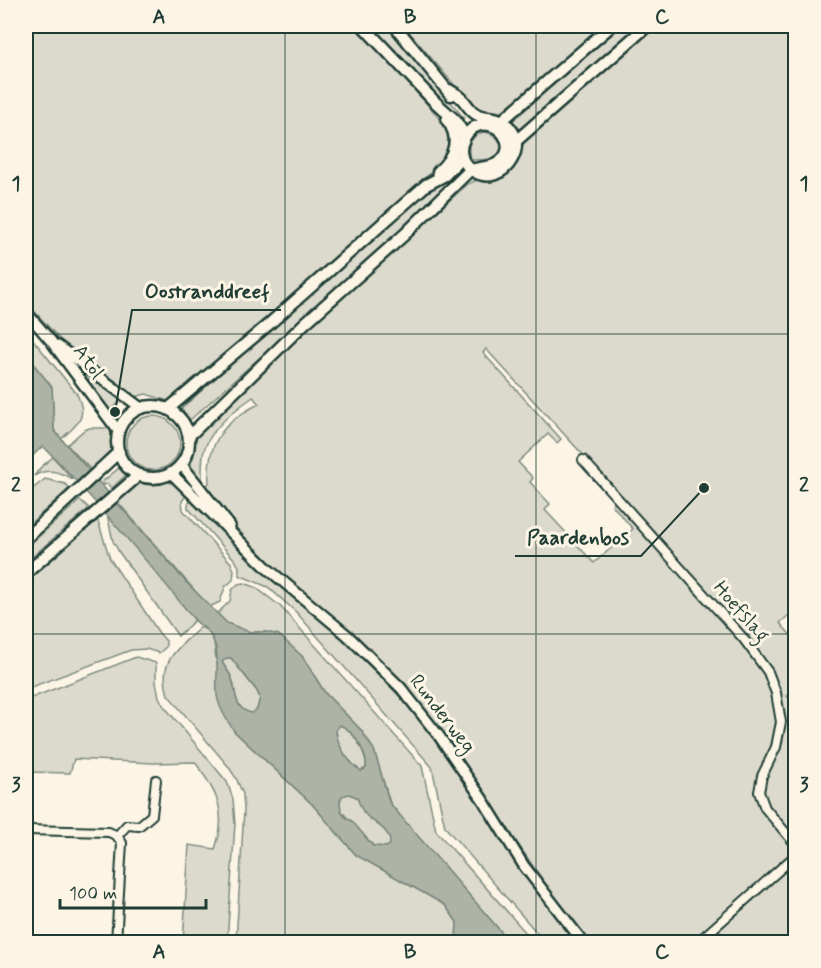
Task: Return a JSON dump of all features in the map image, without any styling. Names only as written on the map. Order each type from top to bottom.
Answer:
[{"type":"main road","points":[[363,26],[455,120],[465,136]]},
{"type":"main road","points":[[395,26],[449,90],[454,101],[466,115],[510,128],[516,141],[513,157],[507,167],[497,173],[474,172],[462,157],[461,148],[465,136],[482,121]]},
{"type":"main road","points":[[498,124],[611,26]]},
{"type":"main road","points":[[516,141],[647,26]]},
{"type":"main road","points":[[168,409],[268,325],[450,161],[454,141],[453,130],[435,102]]},
{"type":"main road","points":[[189,436],[305,323],[446,195],[456,190],[474,172],[493,166],[506,156],[507,139],[498,124]]},
{"type":"main road","points":[[426,185],[445,175],[462,157]]},
{"type":"main road","points":[[159,406],[168,409],[182,420],[189,436],[189,448],[182,465],[171,473],[156,478],[139,475],[126,466],[118,452],[118,432],[127,417],[141,408],[159,406]]},
{"type":"main road","points":[[26,538],[118,452]]},
{"type":"main road","points":[[26,573],[139,475]]},
{"type":"street","name":"Atol","points":[[26,312],[51,341],[118,432]]},
{"type":"street","name":"Atol","points":[[51,341],[141,408]]},
{"type":"street","name":"Hoefslag","points":[[583,459],[744,638],[768,672],[776,693],[781,722],[776,747],[762,776],[759,792],[765,808],[795,845]]},
{"type":"street","name":"Runderweg","points":[[182,465],[225,518],[237,538]]},
{"type":"street","name":"Runderweg","points":[[171,473],[268,569],[347,635],[401,688],[439,736],[483,800],[524,866],[583,942]]},
{"type":"street","points":[[117,836],[127,825],[139,826],[152,815],[156,780]]},
{"type":"street","points":[[26,830],[109,832],[117,836],[122,843],[116,942]]},
{"type":"street","points":[[698,942],[795,855]]},
{"type":"shaded area","points":[[26,26],[357,26],[444,123],[449,147],[442,163],[176,397],[168,401],[146,394],[135,397],[75,356],[26,302]]},
{"type":"shaded area","points":[[370,26],[389,26],[464,118],[459,121]]},
{"type":"shaded area","points":[[404,26],[606,26],[509,111],[495,113],[473,107]]},
{"type":"shaded area","points":[[614,26],[642,26],[519,132],[510,118]]},
{"type":"shaded area","points":[[651,26],[795,26],[796,609],[780,623],[795,640],[795,689],[787,696],[795,705],[795,841],[792,838],[788,842],[792,847],[791,855],[692,942],[590,942],[551,892],[434,723],[274,568],[239,531],[204,488],[209,483],[209,469],[214,445],[227,426],[259,404],[253,397],[230,415],[210,438],[203,455],[202,479],[199,482],[191,470],[196,435],[251,381],[451,199],[520,147],[523,140]],"holes":[[[486,349],[585,457],[616,501],[612,505],[633,529],[594,563],[545,510],[550,504],[530,482],[533,478],[518,462],[548,434],[557,443],[561,439],[483,353]]]},
{"type":"shaded area","points":[[483,132],[494,135],[498,139],[500,151],[490,159],[472,160],[469,151],[470,143],[474,137]]},
{"type":"shaded area","points":[[459,167],[463,171],[401,231],[190,420],[181,409],[380,232]]},
{"type":"shaded area","points":[[26,331],[77,394],[80,402],[82,415],[80,420],[61,439],[54,430],[52,387],[26,355]]},
{"type":"shaded area","points":[[26,355],[52,387],[54,430],[186,582],[227,623],[250,632],[279,635],[302,656],[325,693],[361,730],[374,750],[390,804],[510,942],[456,942],[457,922],[445,905],[356,855],[312,804],[229,724],[218,700],[217,655],[213,639],[207,631],[195,620],[120,530],[43,446],[26,462]],"holes":[[[231,658],[257,691],[260,698],[257,709],[252,713],[242,708],[237,700],[232,679],[222,662]],[[339,725],[354,736],[365,756],[366,768],[361,771],[348,758],[338,742],[336,730]],[[349,794],[357,797],[364,813],[388,834],[390,844],[387,847],[373,846],[352,821],[345,817],[341,811],[342,796]]]},
{"type":"shaded area","points":[[78,367],[124,398],[108,413],[76,369]]},
{"type":"shaded area","points":[[153,416],[163,418],[172,424],[178,433],[180,443],[178,453],[172,462],[163,468],[153,470],[143,468],[134,462],[128,453],[126,443],[128,433],[134,424],[143,418]]},
{"type":"shaded area","points":[[89,428],[109,428],[111,433],[111,450],[91,470],[67,445]]},
{"type":"shaded area","points":[[53,457],[73,479],[54,472],[39,473],[34,476]]},
{"type":"shaded area","points":[[119,468],[126,475],[111,489],[108,484],[104,485],[102,482]]},
{"type":"shaded area","points":[[45,479],[65,484],[70,488],[26,527],[26,494]]},
{"type":"shaded area","points":[[168,482],[181,486],[188,493],[182,501],[183,510],[231,563],[234,570],[233,580],[225,587],[220,602],[209,607],[116,500],[140,483],[152,485]]},
{"type":"shaded area","points":[[192,498],[262,569],[348,643],[404,701],[440,745],[526,876],[575,942],[545,942],[445,827],[432,767],[296,612],[268,587],[239,575],[239,567],[235,560],[188,508]]},
{"type":"shaded area","points":[[80,500],[89,508],[26,562],[26,548]]},
{"type":"shaded area","points":[[107,514],[161,576],[195,620],[178,636],[119,552],[113,541]]},
{"type":"shaded area","points":[[97,518],[110,559],[166,641],[166,647],[159,653],[146,649],[131,650],[26,689],[26,581]]},
{"type":"shaded area","points":[[244,583],[255,587],[280,606],[422,766],[436,831],[534,942],[510,942],[401,817],[390,803],[374,750],[361,730],[325,693],[302,656],[266,632],[239,630],[227,624],[217,614],[230,601],[232,590],[238,584]]},
{"type":"shaded area","points":[[201,627],[208,631],[214,642],[216,659],[235,732],[312,804],[356,855],[445,905],[457,922],[456,942],[236,942],[243,794],[228,766],[168,695],[165,683],[165,673],[172,656]]},
{"type":"shaded area","points":[[136,657],[156,663],[156,682],[159,697],[164,706],[227,782],[233,799],[235,824],[227,942],[183,942],[189,845],[215,849],[220,824],[220,813],[214,793],[195,762],[153,763],[74,759],[70,773],[26,772],[26,700]]},
{"type":"shaded area","points":[[231,658],[257,691],[260,698],[257,710],[252,714],[246,712],[237,700],[234,684],[222,662]]},
{"type":"shaded area","points":[[340,725],[350,731],[362,749],[366,768],[361,771],[341,748],[336,730]]},
{"type":"shaded area","points":[[349,794],[357,797],[368,815],[386,832],[391,844],[387,847],[374,846],[341,810],[342,795]]},
{"type":"shaded area","points":[[794,861],[795,942],[704,942]]},
{"type":"place","name":"Oostranddreef","points":[[115,412]]},
{"type":"place","name":"Paardenbos","points":[[704,488]]}]
